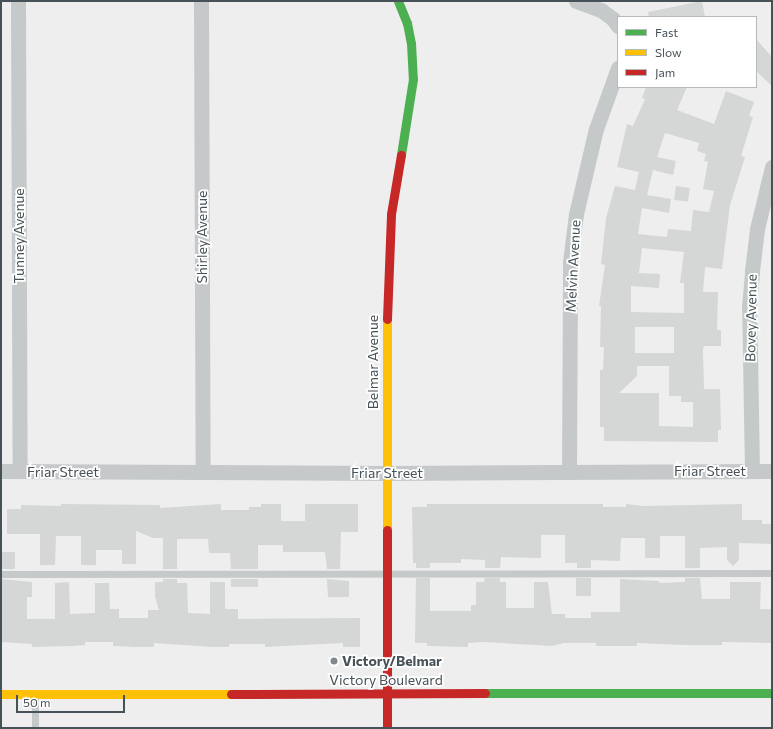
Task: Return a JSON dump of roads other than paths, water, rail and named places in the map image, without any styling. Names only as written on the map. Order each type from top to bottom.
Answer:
[{"type":"main road","name":"Belmar Avenue","points":[[387,728],[387,274],[390,221],[413,79],[410,37],[398,1]]},
{"type":"main road","name":"Victory Boulevard","points":[[1,694],[772,693]]},
{"type":"street","name":"Tunney Avenue","points":[[18,1],[20,471]]},
{"type":"street","name":"Shirley Avenue","points":[[201,1],[203,472]]},
{"type":"street","points":[[576,1],[601,10],[613,18],[617,24]]},
{"type":"street","name":"Melvin Avenue","points":[[569,471],[570,262],[576,214],[596,129],[617,71]]},
{"type":"street","name":"Bovey Avenue","points":[[752,471],[749,307],[757,229],[772,166]]},
{"type":"street","name":"Friar Street","points":[[1,471],[386,473],[772,471]]},
{"type":"lane","points":[[1,574],[772,572]]},
{"type":"lane","points":[[34,694],[35,728]]},
{"type":"place","name":"Victory/Belmar","points":[[334,661]]}]
